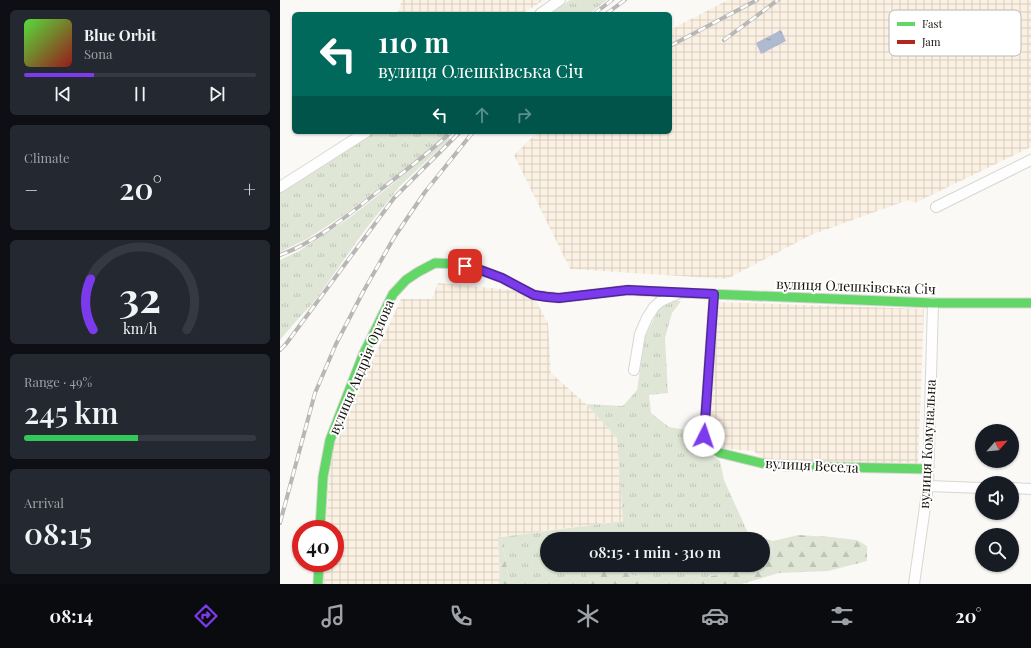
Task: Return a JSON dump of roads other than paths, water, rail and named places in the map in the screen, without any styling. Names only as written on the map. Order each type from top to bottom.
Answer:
[{"type":"street","points":[[543,12],[560,0]]},
{"type":"street","points":[[280,187],[363,134]]},
{"type":"street","points":[[936,207],[1031,160]]},
{"type":"street","name":"вулиця Андрія Орлова","points":[[321,520],[323,477],[330,440],[363,355],[392,294],[406,280],[418,272],[435,263],[455,264],[475,268],[502,278],[534,295],[559,298],[628,290],[680,293]]},
{"type":"street","points":[[634,370],[640,334],[647,318],[654,307],[661,301],[680,293]]},
{"type":"street","name":"вулиця Олешківська Січ","points":[[680,293],[934,303],[1031,303]]},
{"type":"street","name":"вулиця Весела","points":[[714,294],[704,436],[707,444],[714,450],[720,453],[761,463],[786,466],[928,469]]},
{"type":"street","name":"вулиця Комунальна","points":[[914,584],[928,486],[934,303]]},
{"type":"street","points":[[928,486],[975,488]]},
{"type":"street","points":[[1019,488],[1031,489]]},
{"type":"street","points":[[318,584],[319,572]]},
{"type":"water","points":[[781,30],[786,41],[761,54],[756,43]]},
{"type":"railway","points":[[597,12],[612,0]]},
{"type":"railway","points":[[609,12],[625,0]]},
{"type":"railway","points":[[672,45],[757,0]]},
{"type":"railway","points":[[724,40],[778,0]]},
{"type":"railway","points":[[280,255],[294,249],[332,227],[416,162],[449,134]]},
{"type":"railway","points":[[280,350],[394,198],[458,134]]},
{"type":"railway","points":[[280,523],[315,393],[336,344],[363,292],[395,236],[425,192],[471,134]]}]
